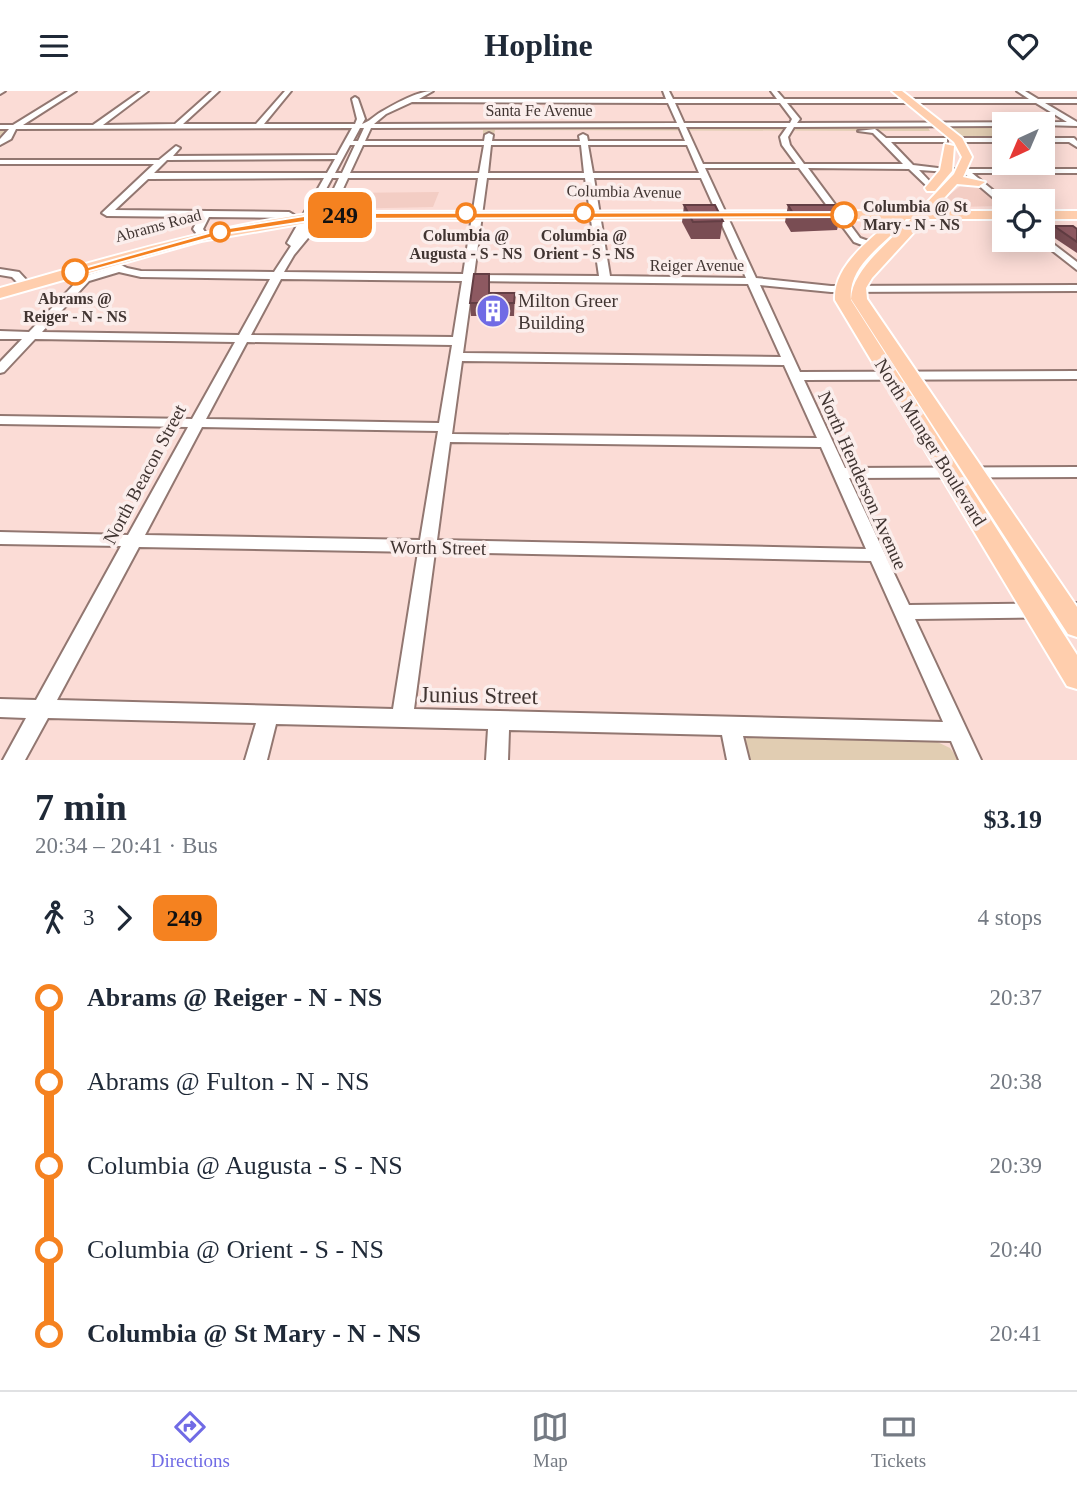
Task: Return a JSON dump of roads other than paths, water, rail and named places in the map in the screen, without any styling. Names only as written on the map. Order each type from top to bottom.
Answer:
[{"type":"main road","points":[[888,91],[902,98],[934,124],[950,145],[955,174]]},
{"type":"main road","points":[[859,288],[915,213],[955,174],[966,150],[950,145]]},
{"type":"main road","points":[[955,174],[982,177]]},
{"type":"main road","points":[[955,174],[982,177]]},
{"type":"main road","points":[[934,193],[942,206],[957,210]]},
{"type":"main road","name":"Columbia Avenue","points":[[837,213],[868,215],[992,210]]},
{"type":"main road","name":"Columbia Avenue","points":[[317,214],[478,211],[915,213],[992,210]]},
{"type":"main road","points":[[1055,212],[1077,212]]},
{"type":"main road","points":[[841,289],[847,275],[891,227],[915,213]]},
{"type":"main road","name":"Abrams Road","points":[[0,293],[24,282],[107,264],[200,234],[289,215],[317,214]]},
{"type":"main road","name":"Abrams Road","points":[[200,234],[317,214]]},
{"type":"main road","points":[[868,215],[886,220],[891,227]]},
{"type":"main road","name":"Abrams Road","points":[[0,285],[80,276],[107,264]]},
{"type":"main road","name":"North Munger Boulevard","points":[[859,288],[862,305],[910,376],[1036,611],[1077,678]]},
{"type":"main road","name":"North Munger Boulevard","points":[[841,289],[845,305],[890,376],[960,473],[1073,616]]},
{"type":"street","points":[[0,143],[12,130],[73,91]]},
{"type":"street","points":[[96,127],[145,91]]},
{"type":"street","points":[[177,126],[216,91]]},
{"type":"street","points":[[259,125],[288,91]]},
{"type":"street","points":[[360,91],[353,102],[366,109],[394,108]]},
{"type":"street","points":[[289,254],[347,175],[369,124],[394,108],[431,91]]},
{"type":"street","points":[[419,124],[430,101],[431,91]]},
{"type":"street","points":[[554,91],[556,124]]},
{"type":"street","name":"North Henderson Avenue","points":[[666,91],[970,760]]},
{"type":"street","points":[[774,91],[795,116],[784,141],[857,240],[873,246]]},
{"type":"street","points":[[1020,91],[1076,124]]},
{"type":"street","points":[[410,101],[847,101],[902,98],[1077,101]]},
{"type":"street","points":[[847,101],[855,109]]},
{"type":"street","points":[[317,214],[330,175],[366,109]]},
{"type":"street","points":[[338,124],[344,114]]},
{"type":"street","points":[[863,117],[934,193]]},
{"type":"street","name":"Santa Fe Avenue","points":[[12,130],[338,124],[357,127]]},
{"type":"street","name":"Santa Fe Avenue","points":[[0,127],[12,130],[556,124],[684,128],[873,128]]},
{"type":"street","points":[[873,128],[934,124],[1076,124]]},
{"type":"street","points":[[583,132],[605,280]]},
{"type":"street","points":[[348,143],[488,139],[690,143]]},
{"type":"street","points":[[402,719],[488,139]]},
{"type":"street","points":[[884,140],[929,140],[950,145],[992,141]]},
{"type":"street","points":[[929,140],[950,145]]},
{"type":"street","points":[[1055,141],[1074,143]]},
{"type":"street","points":[[176,148],[107,213],[289,215]]},
{"type":"street","points":[[0,162],[340,157]]},
{"type":"street","points":[[145,176],[589,175],[801,166],[909,167],[955,174]]},
{"type":"street","points":[[982,177],[1077,171]]},
{"type":"street","points":[[982,177],[992,192]]},
{"type":"street","points":[[200,234],[206,213]]},
{"type":"street","name":"North Beacon Street","points":[[14,760],[277,275],[317,214]]},
{"type":"street","points":[[1055,249],[1077,267]]},
{"type":"street","name":"Reiger Avenue","points":[[107,264],[141,274],[752,281],[841,289],[1077,288]]},
{"type":"street","points":[[0,272],[15,274],[24,282]]},
{"type":"street","points":[[0,369],[80,276]]},
{"type":"street","points":[[0,335],[460,341]]},
{"type":"street","points":[[456,357],[792,368],[890,376],[1077,375]]},
{"type":"street","points":[[0,420],[196,422],[825,443]]},
{"type":"street","points":[[839,473],[1077,472]]},
{"type":"street","name":"Worth Street","points":[[0,538],[877,555]]},
{"type":"street","points":[[902,613],[1036,611],[1073,616]]},
{"type":"street","name":"Junius Street","points":[[0,708],[268,717],[956,732]]},
{"type":"street","points":[[256,760],[268,717]]},
{"type":"street","points":[[497,760],[499,721]]},
{"type":"street","points":[[731,727],[738,760]]},
{"type":"place","name":"Columbia @ Augusta - S - NS","points":[[466,213]]},
{"type":"place","name":"Columbia @ Orient - S - NS","points":[[584,213]]},
{"type":"place","name":"Columbia @ St Mary - N - NS","points":[[844,215]]},
{"type":"place","name":"Abrams @ Reiger - N - NS","points":[[75,272]]},
{"type":"place","name":"Milton Greer Building","points":[[493,311]]}]
